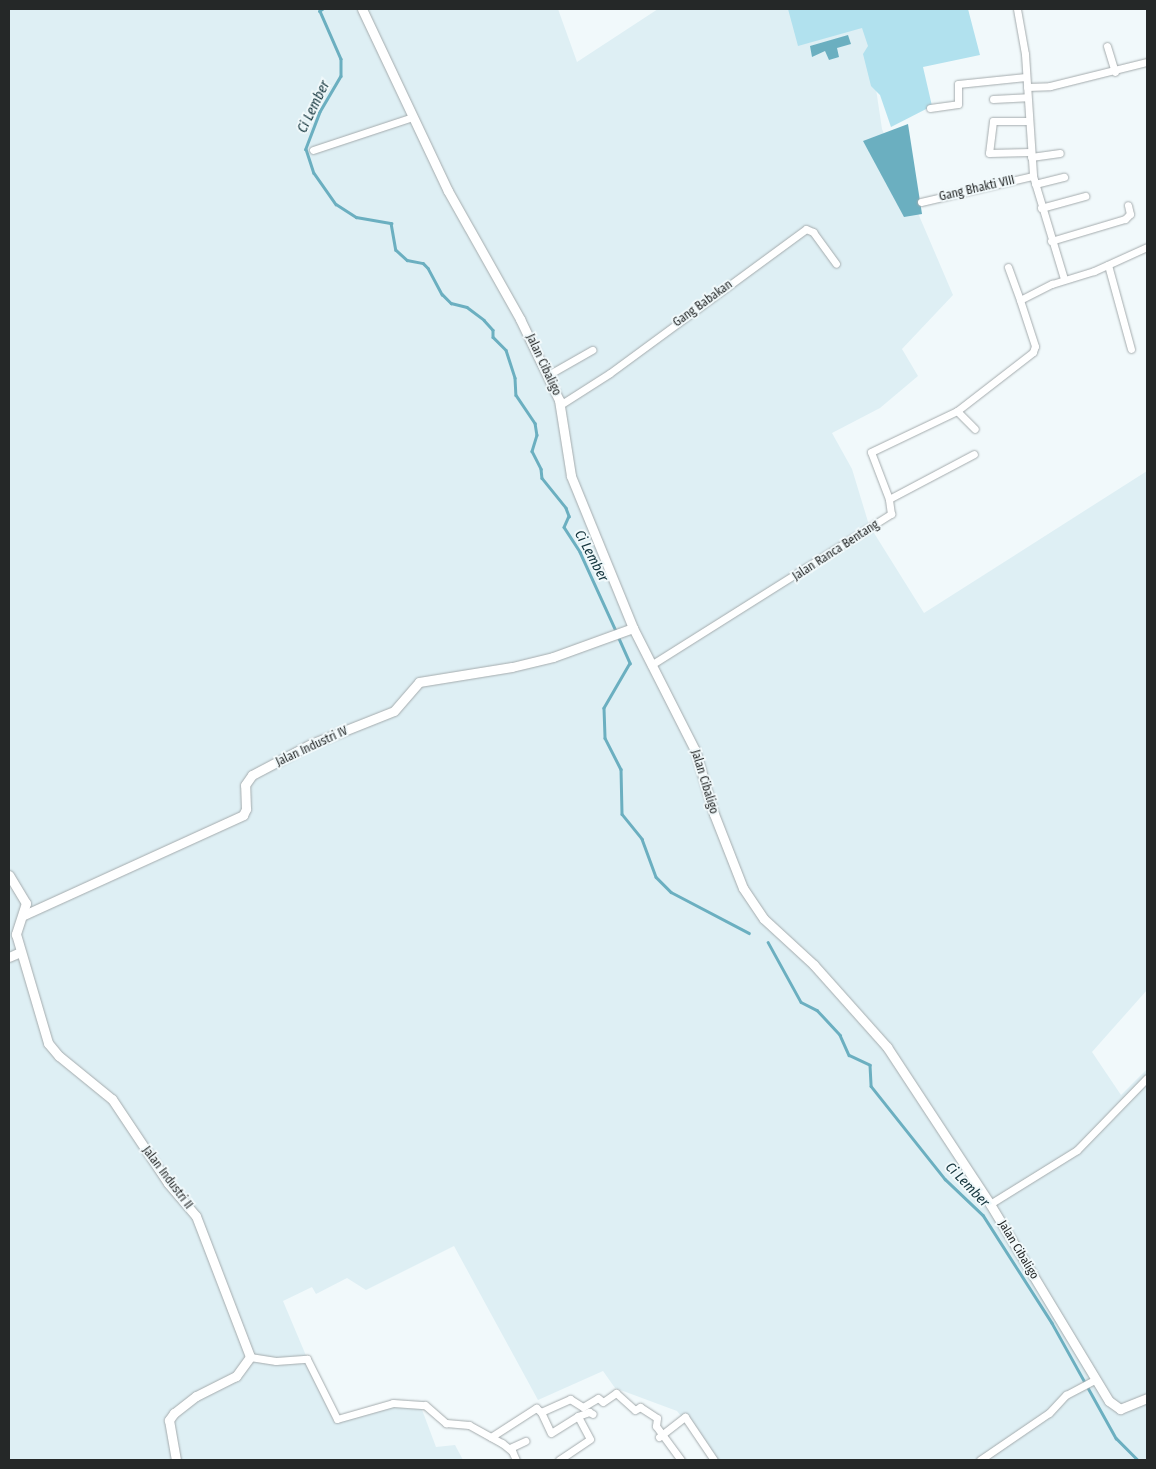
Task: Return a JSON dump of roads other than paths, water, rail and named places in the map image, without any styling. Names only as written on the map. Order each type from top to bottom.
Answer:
[{"type":"main road","name":"Jalan Cibaligo","points":[[362,9],[448,192],[501,283],[548,375],[560,405],[571,476],[633,628],[695,750],[714,814],[753,904],[764,919],[814,965],[887,1047],[990,1204],[1092,1381],[1117,1409],[1147,1398]]},
{"type":"main road","name":"Jalan Industri IV","points":[[24,915],[243,815],[246,809],[245,785],[252,776],[312,744],[394,711],[419,682],[512,667],[553,657],[633,628]]},
{"type":"main road","points":[[9,876],[24,895],[24,915]]},
{"type":"main road","name":"Jalan Industri II","points":[[24,915],[16,934],[48,1043],[59,1056],[112,1099],[168,1183],[196,1216],[250,1357]]},
{"type":"main road","points":[[9,957],[20,952]]},
{"type":"main road","points":[[176,1460],[169,1420],[174,1412],[196,1396],[236,1376],[250,1357]]},
{"type":"street","points":[[1017,9],[1027,87],[1033,176],[1050,241],[1064,279]]},
{"type":"street","points":[[1107,46],[1115,72]]},
{"type":"street","points":[[1027,87],[1050,86],[1115,72],[1147,62]]},
{"type":"street","points":[[930,108],[958,104],[958,84],[1026,77]]},
{"type":"street","points":[[993,99],[1027,97]]},
{"type":"street","points":[[313,150],[413,117]]},
{"type":"street","points":[[1028,121],[993,121],[989,153],[1060,153]]},
{"type":"street","name":"Gang Bhakti VIII","points":[[921,202],[1033,176]]},
{"type":"street","points":[[1035,184],[1064,178]]},
{"type":"street","points":[[1041,208],[1086,196]]},
{"type":"street","points":[[1050,241],[1124,219],[1130,214],[1128,205]]},
{"type":"street","name":"Gang Babakan","points":[[560,405],[610,373],[806,229],[813,232],[836,264]]},
{"type":"street","points":[[1020,300],[1064,279],[1108,265],[1147,247]]},
{"type":"street","points":[[1108,265],[1131,349]]},
{"type":"street","points":[[974,454],[889,499],[871,452],[957,411],[1034,352],[1035,346],[1008,268]]},
{"type":"street","points":[[548,375],[592,350]]},
{"type":"street","points":[[957,411],[975,429]]},
{"type":"street","name":"Jalan Ranca Bentang","points":[[651,665],[866,533],[891,514],[889,499]]},
{"type":"street","points":[[990,1204],[1077,1150],[1147,1078]]},
{"type":"street","points":[[250,1357],[276,1361],[307,1359],[337,1419],[405,1402],[425,1405],[454,1424],[469,1425],[510,1448],[516,1460]]},
{"type":"street","points":[[980,1460],[1079,1388],[1092,1381]]},
{"type":"street","points":[[541,1412],[570,1398],[582,1406],[598,1398],[603,1402],[616,1393],[635,1410],[639,1406],[651,1417],[655,1416],[660,1436],[680,1460]]},
{"type":"street","points":[[491,1438],[536,1408],[541,1412],[551,1433],[578,1416],[589,1412],[594,1414]]},
{"type":"street","points":[[559,1460],[590,1439],[578,1416]]},
{"type":"street","points":[[660,1436],[685,1417],[714,1460]]},
{"type":"street","points":[[510,1448],[525,1441]]},
{"type":"waterway","name":"Ci Lember","points":[[323,9],[320,11],[341,59],[341,76],[320,112],[306,149],[314,173],[336,204],[356,217],[391,223],[396,250],[407,260],[423,263],[428,268],[442,294],[451,303],[467,307],[484,320],[493,330],[493,337],[506,350],[515,378],[516,395],[535,423],[537,435],[532,451],[541,469],[542,478],[566,508],[569,516],[564,527],[580,552],[616,631]]},
{"type":"waterway","name":"Ci Lember","points":[[618,636],[630,663],[604,708],[605,738],[621,769],[622,814],[642,839],[656,877],[671,892],[749,933]]},
{"type":"waterway","name":"Ci Lember","points":[[768,942],[801,1002],[817,1010],[840,1035],[849,1055],[870,1065],[871,1086],[945,1179],[983,1215],[1052,1323],[1116,1438],[1138,1460]]}]
